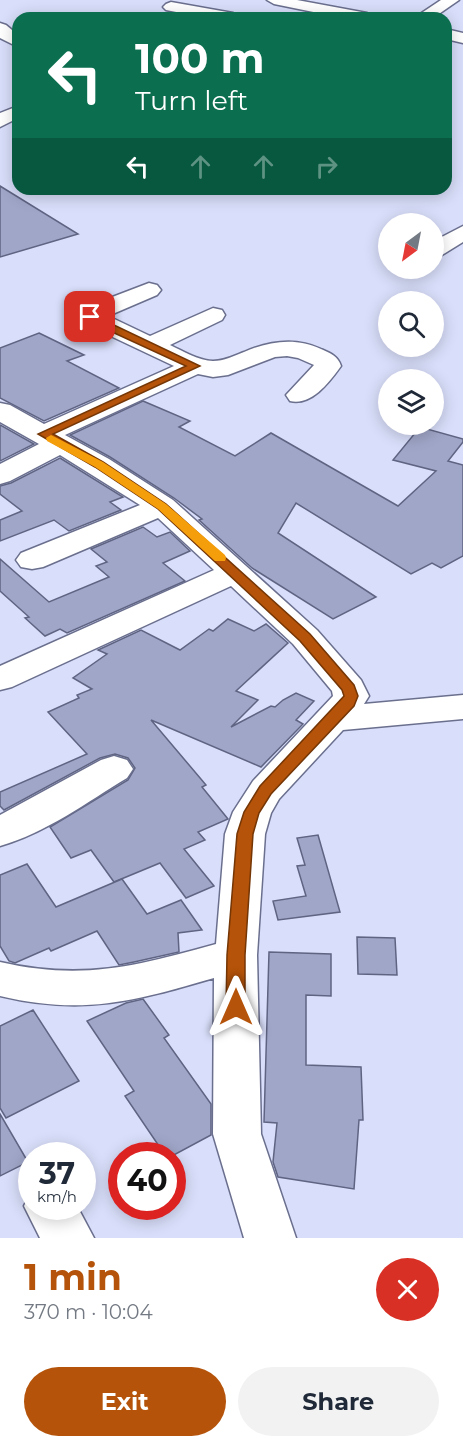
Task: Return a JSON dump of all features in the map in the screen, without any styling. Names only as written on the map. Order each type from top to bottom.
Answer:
[{"type":"street","points":[[160,12],[186,0]]},
{"type":"street","points":[[274,0],[328,12]]},
{"type":"street","points":[[346,12],[368,0]]},
{"type":"street","points":[[432,12],[452,0]]},
{"type":"street","points":[[171,7],[199,12]]},
{"type":"street","points":[[308,12],[317,8]]},
{"type":"street","points":[[0,28],[3,33],[12,38]]},
{"type":"street","points":[[444,244],[463,233]]},
{"type":"street","points":[[149,290],[102,309],[90,317],[195,366],[220,370],[264,351],[286,347],[324,360],[328,366],[299,394]]},
{"type":"street","points":[[150,345],[213,315]]},
{"type":"street","points":[[0,475],[52,439],[195,366]]},
{"type":"street","points":[[1,413],[99,465],[162,506],[305,638],[349,688],[351,696],[348,702],[266,790],[252,812],[245,834],[236,955],[237,1134],[258,1234]]},
{"type":"street","points":[[32,560],[162,506]]},
{"type":"street","points":[[0,679],[236,572]]},
{"type":"street","points":[[333,719],[463,707]]},
{"type":"street","points":[[0,832],[41,812],[114,769]]},
{"type":"street","points":[[0,979],[36,988],[78,991],[123,986],[236,955]]},
{"type":"street","points":[[57,1220],[68,1238]]},
{"type":"building","points":[[0,186],[78,234],[0,257]]},
{"type":"building","points":[[39,333],[84,355],[67,361],[119,388],[44,421],[0,398],[0,348]]},
{"type":"building","points":[[143,401],[190,421],[179,427],[235,456],[271,433],[398,506],[436,471],[393,460],[413,435],[444,434],[463,439],[448,461],[463,465],[463,556],[441,568],[432,563],[411,574],[296,503],[278,533],[376,597],[333,619],[252,568],[199,520],[202,519],[174,498],[110,457],[70,435]]},
{"type":"building","points":[[0,425],[34,444],[0,461]]},
{"type":"building","points":[[60,458],[123,497],[110,502],[121,510],[69,531],[54,520],[0,541],[0,520],[22,511],[0,494],[0,486],[11,483]]},
{"type":"building","points":[[143,527],[157,537],[170,532],[190,551],[163,563],[185,581],[67,633],[60,629],[45,636],[25,618],[29,617],[0,591],[0,559],[49,602],[109,577],[96,566],[107,562],[91,549]]},
{"type":"building","points":[[228,619],[254,631],[266,624],[288,643],[236,691],[258,700],[231,727],[271,706],[275,707],[296,693],[314,701],[296,720],[303,724],[261,767],[151,720],[206,785],[202,787],[228,819],[198,832],[205,840],[184,849],[214,886],[186,898],[160,863],[114,882],[91,850],[71,858],[50,827],[128,780],[135,768],[128,758],[115,754],[100,758],[4,810],[0,806],[0,792],[87,754],[48,712],[79,698],[77,695],[92,689],[73,678],[107,654],[98,650],[141,630],[180,650],[209,629],[213,631]]},
{"type":"building","points":[[318,835],[340,912],[278,920],[273,901],[306,896],[297,866],[305,865],[297,838]]},
{"type":"building","points":[[27,864],[56,907],[122,879],[147,914],[181,900],[202,930],[178,933],[179,952],[119,965],[97,931],[51,951],[49,948],[15,963],[9,961],[0,946],[0,875]]},
{"type":"building","points":[[357,937],[395,938],[397,975],[358,974]]},
{"type":"building","points":[[269,952],[331,954],[331,996],[306,995],[306,1065],[361,1067],[363,1120],[359,1120],[354,1189],[278,1177],[273,1162],[277,1123],[264,1122]]},
{"type":"building","points":[[143,999],[169,1035],[164,1038],[211,1104],[211,1135],[186,1148],[186,1142],[156,1142],[125,1096],[134,1091],[87,1021],[126,1003]]},
{"type":"building","points":[[33,1010],[79,1081],[6,1118],[0,1108],[0,1026]]},
{"type":"building","points":[[0,1114],[18,1145],[18,1167],[0,1176]]},
{"type":"slow traffic","points":[[51,438],[99,465],[162,506],[220,558]]},
{"type":"route","points":[[90,317],[92,320],[195,366],[44,434],[99,465],[162,506],[305,638],[349,688],[351,696],[266,790],[252,812],[245,834],[236,955],[236,1007]]}]
